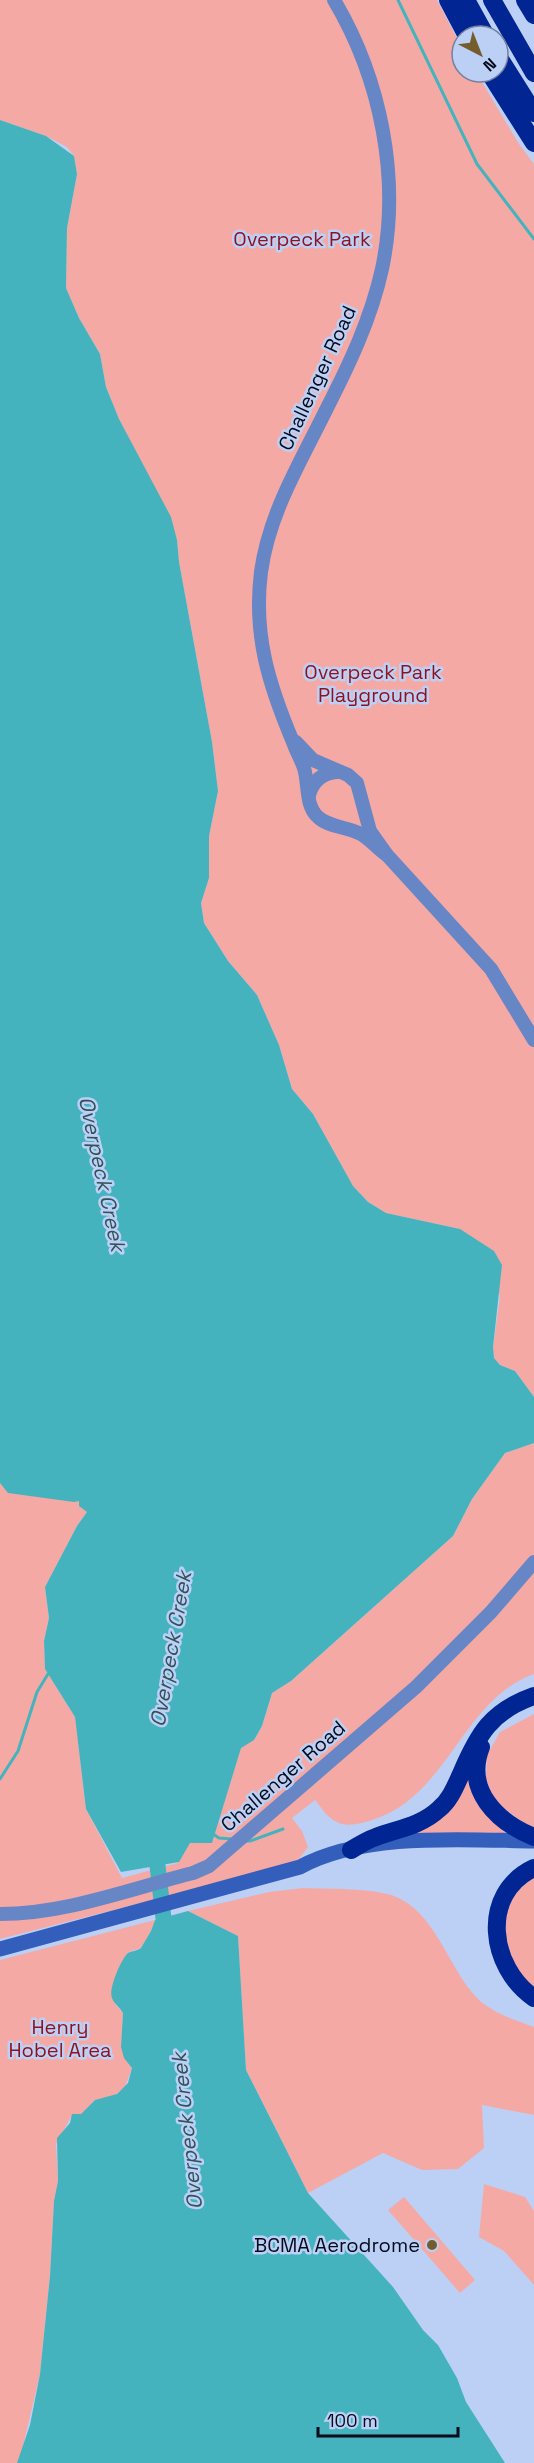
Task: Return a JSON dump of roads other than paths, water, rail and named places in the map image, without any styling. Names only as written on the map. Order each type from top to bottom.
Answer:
[{"type":"highway","points":[[448,0],[461,24]]},
{"type":"highway","points":[[466,0],[479,24]]},
{"type":"highway","points":[[492,0],[534,73]]},
{"type":"highway","points":[[525,0],[534,15]]},
{"type":"highway","points":[[510,75],[534,113]]},
{"type":"highway","points":[[497,84],[534,143]]},
{"type":"highway","points":[[351,1850],[374,1838],[417,1823],[439,1810],[451,1795],[485,1726],[508,1708],[534,1696]]},
{"type":"highway","points":[[534,1706],[513,1715],[492,1731],[481,1749],[476,1770],[481,1794],[494,1812],[510,1826],[534,1839]]},
{"type":"highway","points":[[534,1868],[508,1889],[500,1907],[496,1925],[498,1948],[507,1969],[521,1987],[534,1998]]},
{"type":"main road","points":[[0,1949],[150,1906],[300,1867],[319,1858],[351,1850],[416,1841],[534,1839]]},
{"type":"main road","points":[[300,1867],[321,1867],[367,1856],[416,1850],[534,1851]]},
{"type":"street","name":"Challenger Road","points":[[334,0],[352,34],[376,99],[386,154],[388,224],[382,270],[364,329],[353,356],[284,493],[266,547],[259,603],[262,653],[275,700],[304,770],[310,807],[316,816],[325,822],[363,835],[387,855]]},
{"type":"street","name":"Challenger Road","points":[[291,736],[313,760],[348,775],[357,783],[370,831],[387,855],[490,969],[534,1040]]},
{"type":"street","points":[[309,795],[318,779],[327,773],[337,772]]},
{"type":"street","points":[[336,824],[352,818],[361,802]]},
{"type":"street","name":"Challenger Road","points":[[0,1914],[50,1910],[192,1873],[218,1859],[416,1688],[484,1619],[534,1562]]},
{"type":"water","points":[[0,120],[46,136],[74,156],[77,174],[67,228],[66,288],[79,318],[100,354],[106,387],[119,419],[171,517],[177,540],[212,742],[218,791],[209,836],[209,878],[201,903],[204,923],[228,961],[257,995],[279,1045],[292,1089],[313,1114],[353,1186],[368,1202],[386,1213],[460,1229],[494,1251],[502,1265],[493,1347],[494,1358],[500,1365],[515,1371],[534,1397],[534,1443],[505,1453],[472,1499],[453,1536],[291,1681],[272,1693],[262,1726],[254,1740],[241,1748],[212,1843],[190,1843],[179,1862],[121,1872],[86,1809],[75,1717],[45,1669],[44,1641],[49,1618],[45,1587],[77,1526],[87,1512],[79,1506],[79,1501],[8,1493],[0,1483]]},
{"type":"water","points":[[188,1911],[238,1936],[246,2070],[308,2193],[393,2287],[423,2330],[438,2345],[457,2378],[466,2402],[505,2463],[17,2463],[30,2425],[40,2374],[50,2276],[54,2201],[58,2181],[57,2138],[70,2123],[72,2114],[81,2114],[95,2100],[117,2094],[128,2083],[132,2068],[124,2058],[121,2047],[123,2013],[111,1994],[116,1975],[128,1953],[141,1948],[155,1920]]},
{"type":"waterway","points":[[398,0],[477,164],[534,239]]},
{"type":"waterway","points":[[0,1779],[18,1751],[37,1692],[48,1674]]},
{"type":"waterway","points":[[245,1841],[283,1829]]},
{"type":"waterway","points":[[213,1834],[219,1838],[232,1839]]},
{"type":"waterway","name":"Overpeck Creek","points":[[155,1844],[166,1940]]},
{"type":"place","name":"BCMA Aerodrome","points":[[432,2245]]},
{"type":"park label","name":"Overpeck Park","points":[[302,239]]},
{"type":"park label","name":"Overpeck Park Playground","points":[[373,684]]},
{"type":"park label","name":"Henry Hobel Area","points":[[60,2038]]}]
